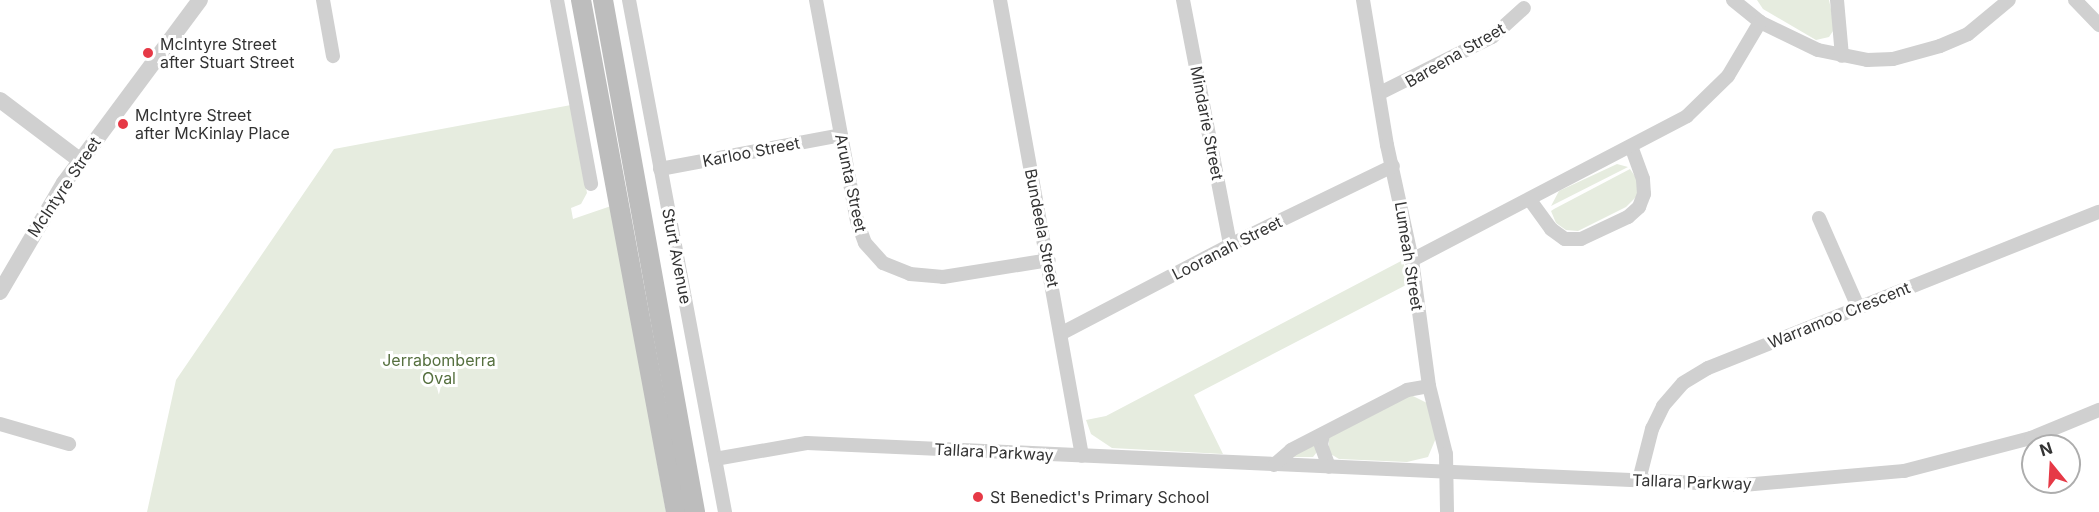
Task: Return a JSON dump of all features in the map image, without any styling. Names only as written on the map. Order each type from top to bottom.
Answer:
[{"type":"main road","points":[[581,0],[676,512]]},
{"type":"main road","name":"Sturt Avenue","points":[[603,0],[695,512]]},
{"type":"main road","points":[[684,453],[690,512]]},
{"type":"street","name":"McIntyre Street","points":[[0,292],[42,217],[200,0]]},
{"type":"street","points":[[323,0],[333,56]]},
{"type":"street","points":[[557,0],[591,184]]},
{"type":"street","name":"Sturt Avenue","points":[[629,0],[725,512]]},
{"type":"street","name":"Arunta Street","points":[[816,0],[857,221],[865,243],[883,263],[910,274],[943,277],[1049,260]]},
{"type":"street","name":"Bundeela Street","points":[[1000,0],[1049,260],[1082,456]]},
{"type":"street","name":"Mindarie Street","points":[[1183,0],[1230,245]]},
{"type":"street","name":"Lumeah Street","points":[[1363,0],[1412,260],[1429,386],[1446,454],[1447,512]]},
{"type":"street","points":[[1733,0],[1760,22],[1818,50],[1842,56],[1893,59],[1938,47],[1968,34],[2009,0]]},
{"type":"street","points":[[1838,0],[1842,56]]},
{"type":"street","points":[[2075,0],[2099,26]]},
{"type":"street","name":"Bareena Street","points":[[1380,93],[1492,37],[1524,8]]},
{"type":"street","points":[[1412,260],[1687,116],[1711,96],[1728,76],[1760,22]]},
{"type":"street","points":[[0,100],[81,161]]},
{"type":"street","name":"Karloo Street","points":[[660,169],[841,135]]},
{"type":"street","points":[[1530,200],[1551,229],[1565,239],[1581,239],[1628,216],[1639,207],[1644,194],[1643,179],[1630,146]]},
{"type":"street","name":"Looranah Street","points":[[1062,333],[1230,245],[1393,166]]},
{"type":"street","name":"Warramoo Crescent","points":[[1639,480],[1662,406],[1683,383],[1708,368],[2099,212]]},
{"type":"street","points":[[1819,218],[1858,307]]},
{"type":"street","points":[[1275,465],[1281,456],[1407,390],[1429,386]]},
{"type":"street","name":"Tallara Parkway","points":[[715,459],[807,443],[1743,485],[1904,471],[2031,438],[2099,410]]},
{"type":"street","points":[[0,424],[69,444]]},
{"type":"street","points":[[1323,434],[1321,445],[1329,467]]},
{"type":"green space","points":[[1757,0],[1829,0],[1835,28],[1829,37],[1816,40],[1763,9]]},
{"type":"green space","name":"Jerrabomberra Oval","points":[[571,105],[587,193],[581,204],[571,208],[573,219],[611,206],[666,512],[147,512],[176,380],[334,149]]},
{"type":"green space","points":[[1617,164],[1628,167],[1551,206],[1559,191]]},
{"type":"green space","points":[[1630,169],[1639,182],[1637,196],[1626,207],[1578,231],[1566,230],[1556,223],[1551,211]]},
{"type":"green space","points":[[1403,260],[1408,284],[1194,395],[1223,454],[1112,448],[1091,434],[1086,420],[1106,416]]},
{"type":"green space","points":[[1411,395],[1427,403],[1436,438],[1428,457],[1407,462],[1339,459],[1329,453],[1329,436]]},
{"type":"green space","points":[[1316,441],[1317,452],[1313,457],[1293,457],[1292,454]]},
{"type":"place","name":"McIntyre Street after Stuart Street","points":[[148,53]]},
{"type":"place","name":"McIntyre Street after McKinlay Place","points":[[123,124]]},
{"type":"place","name":"St Benedict's Primary School","points":[[978,497]]}]
